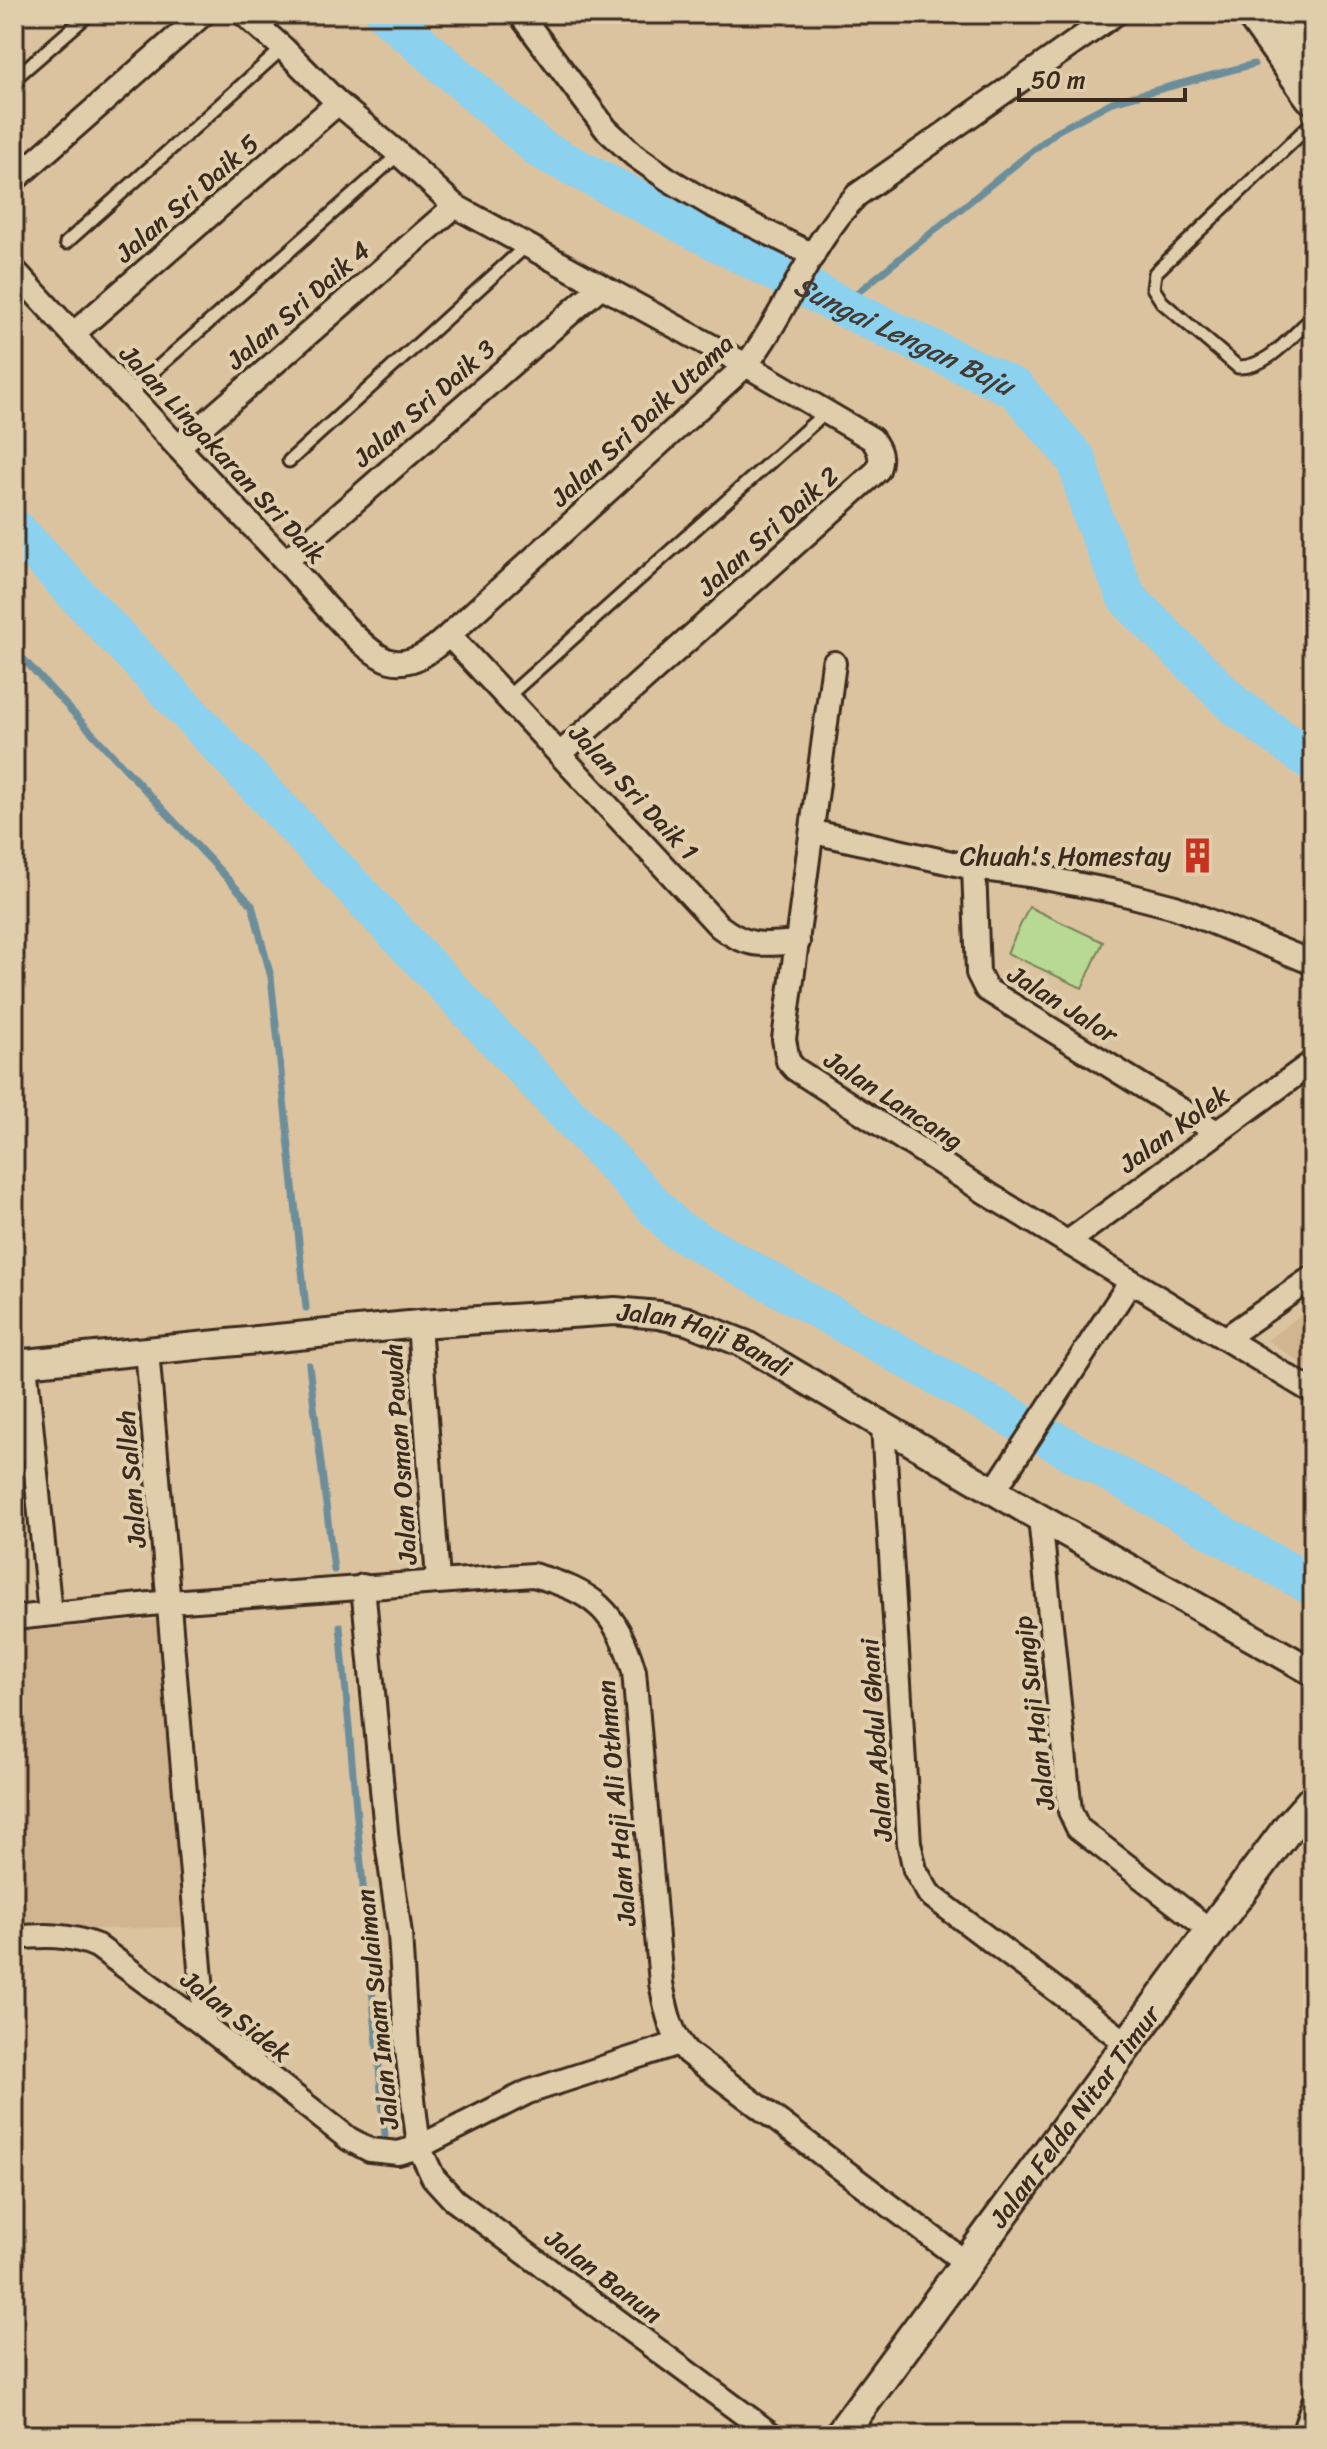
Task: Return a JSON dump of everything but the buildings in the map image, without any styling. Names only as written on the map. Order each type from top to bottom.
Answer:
[{"type":"highway","points":[[1255,14],[1313,95]]},
{"type":"highway","points":[[1292,14],[1313,44]]},
{"type":"main road","name":"Jalan Felda Nitar Timur","points":[[840,2435],[1211,1931],[1313,1800]]},
{"type":"street","points":[[14,180],[203,14]]},
{"type":"street","points":[[244,14],[338,103],[455,206],[746,365]]},
{"type":"street","points":[[520,14],[606,129],[634,155],[668,179],[808,262]]},
{"type":"street","name":"Jalan Sri Daik Utama","points":[[401,662],[428,653],[449,635],[746,365],[777,321],[837,216],[857,195],[1115,14]]},
{"type":"street","name":"Jalan Sri Daik 5","points":[[73,334],[338,103]]},
{"type":"street","name":"Jalan Sri Daik 4","points":[[178,447],[455,206]]},
{"type":"street","name":"Jalan Lingakaran Sri Daik","points":[[14,270],[363,643],[388,661],[401,662]]},
{"type":"street","name":"Jalan Sri Daik 3","points":[[286,561],[600,287]]},
{"type":"street","name":"Jalan Sri Daik 2","points":[[560,754],[878,470],[881,462],[879,450],[872,439],[746,365]]},
{"type":"street","name":"Jalan Sri Daik 1","points":[[449,635],[719,926],[735,939],[752,944],[798,942]]},
{"type":"street","name":"Jalan Lancang","points":[[834,663],[814,832],[784,1039],[788,1061],[795,1069],[993,1197],[1313,1392]]},
{"type":"street","points":[[814,832],[974,868],[1117,892],[1175,907],[1313,963]]},
{"type":"street","name":"Jalan Jalor","points":[[974,868],[977,964],[986,989],[1215,1131]]},
{"type":"street","name":"Jalan Kolek","points":[[1068,1242],[1215,1131],[1313,1062]]},
{"type":"street","points":[[1226,1338],[1313,1277]]},
{"type":"street","points":[[994,1491],[1131,1281]]},
{"type":"street","name":"Jalan Haji Bandi","points":[[20,1364],[419,1324],[615,1311],[687,1321],[745,1344],[1040,1518],[1313,1672]]},
{"type":"street","name":"Jalan Osman Pawah","points":[[419,1324],[438,1580]]},
{"type":"street","name":"Jalan Salleh","points":[[147,1350],[205,2026]]},
{"type":"street","points":[[20,1364],[50,1614]]},
{"type":"street","name":"Jalan Abdul Ghani","points":[[883,1426],[909,1843],[915,1870],[929,1894],[1128,2044]]},
{"type":"street","name":"Jalan Haji Sungip","points":[[1040,1518],[1070,1811],[1078,1828],[1211,1931]]},
{"type":"street","name":"Jalan Haji Ali Othman","points":[[14,1618],[363,1586],[533,1575],[568,1585],[595,1601],[614,1622],[626,1644],[634,1671],[661,1983],[670,2024],[679,2043]]},
{"type":"street","name":"Jalan Imam Sulaiman","points":[[363,1586],[419,2147],[528,2092],[679,2043]]},
{"type":"street","name":"Jalan Sidek","points":[[14,1938],[48,1934],[77,1937],[97,1946],[349,2139],[370,2150],[398,2153],[419,2147]]},
{"type":"street","points":[[679,2043],[688,2053],[965,2262]]},
{"type":"street","name":"Jalan Banun","points":[[419,2147],[433,2177],[454,2200],[772,2435]]},
{"type":"street","points":[[1303,2435],[1313,2404]]},
{"type":"lane","points":[[14,79],[89,14]]},
{"type":"lane","points":[[66,243],[283,48]]},
{"type":"lane","points":[[1313,122],[1155,273],[1153,288],[1162,302],[1238,367],[1262,362],[1313,317]]},
{"type":"lane","points":[[128,394],[399,154]]},
{"type":"lane","points":[[289,461],[526,246]]},
{"type":"lane","points":[[506,698],[826,412]]},
{"type":"shaded area","points":[[1313,1306],[1313,1371],[1267,1340]]},
{"type":"shaded area","points":[[160,1619],[186,1927],[14,1931],[14,1633]]},
{"type":"green space","points":[[1029,907],[1103,942],[1082,988],[1007,953]]},
{"type":"waterway","name":"Sungai Lengan Baju","points":[[386,14],[540,149],[841,306],[1016,389],[1077,460],[1093,518],[1127,598],[1234,705],[1313,762]]},
{"type":"waterway","points":[[841,306],[1057,131],[1112,102],[1254,64]]},
{"type":"waterway","points":[[14,528],[676,1229],[1313,1586]]},
{"type":"waterway","points":[[14,649],[252,905],[271,977],[306,1308]]},
{"type":"waterway","points":[[309,1365],[334,1570]]},
{"type":"waterway","points":[[340,1626],[385,2135]]},
{"type":"place","name":"Chuah's Homestay","points":[[1197,856]]}]
